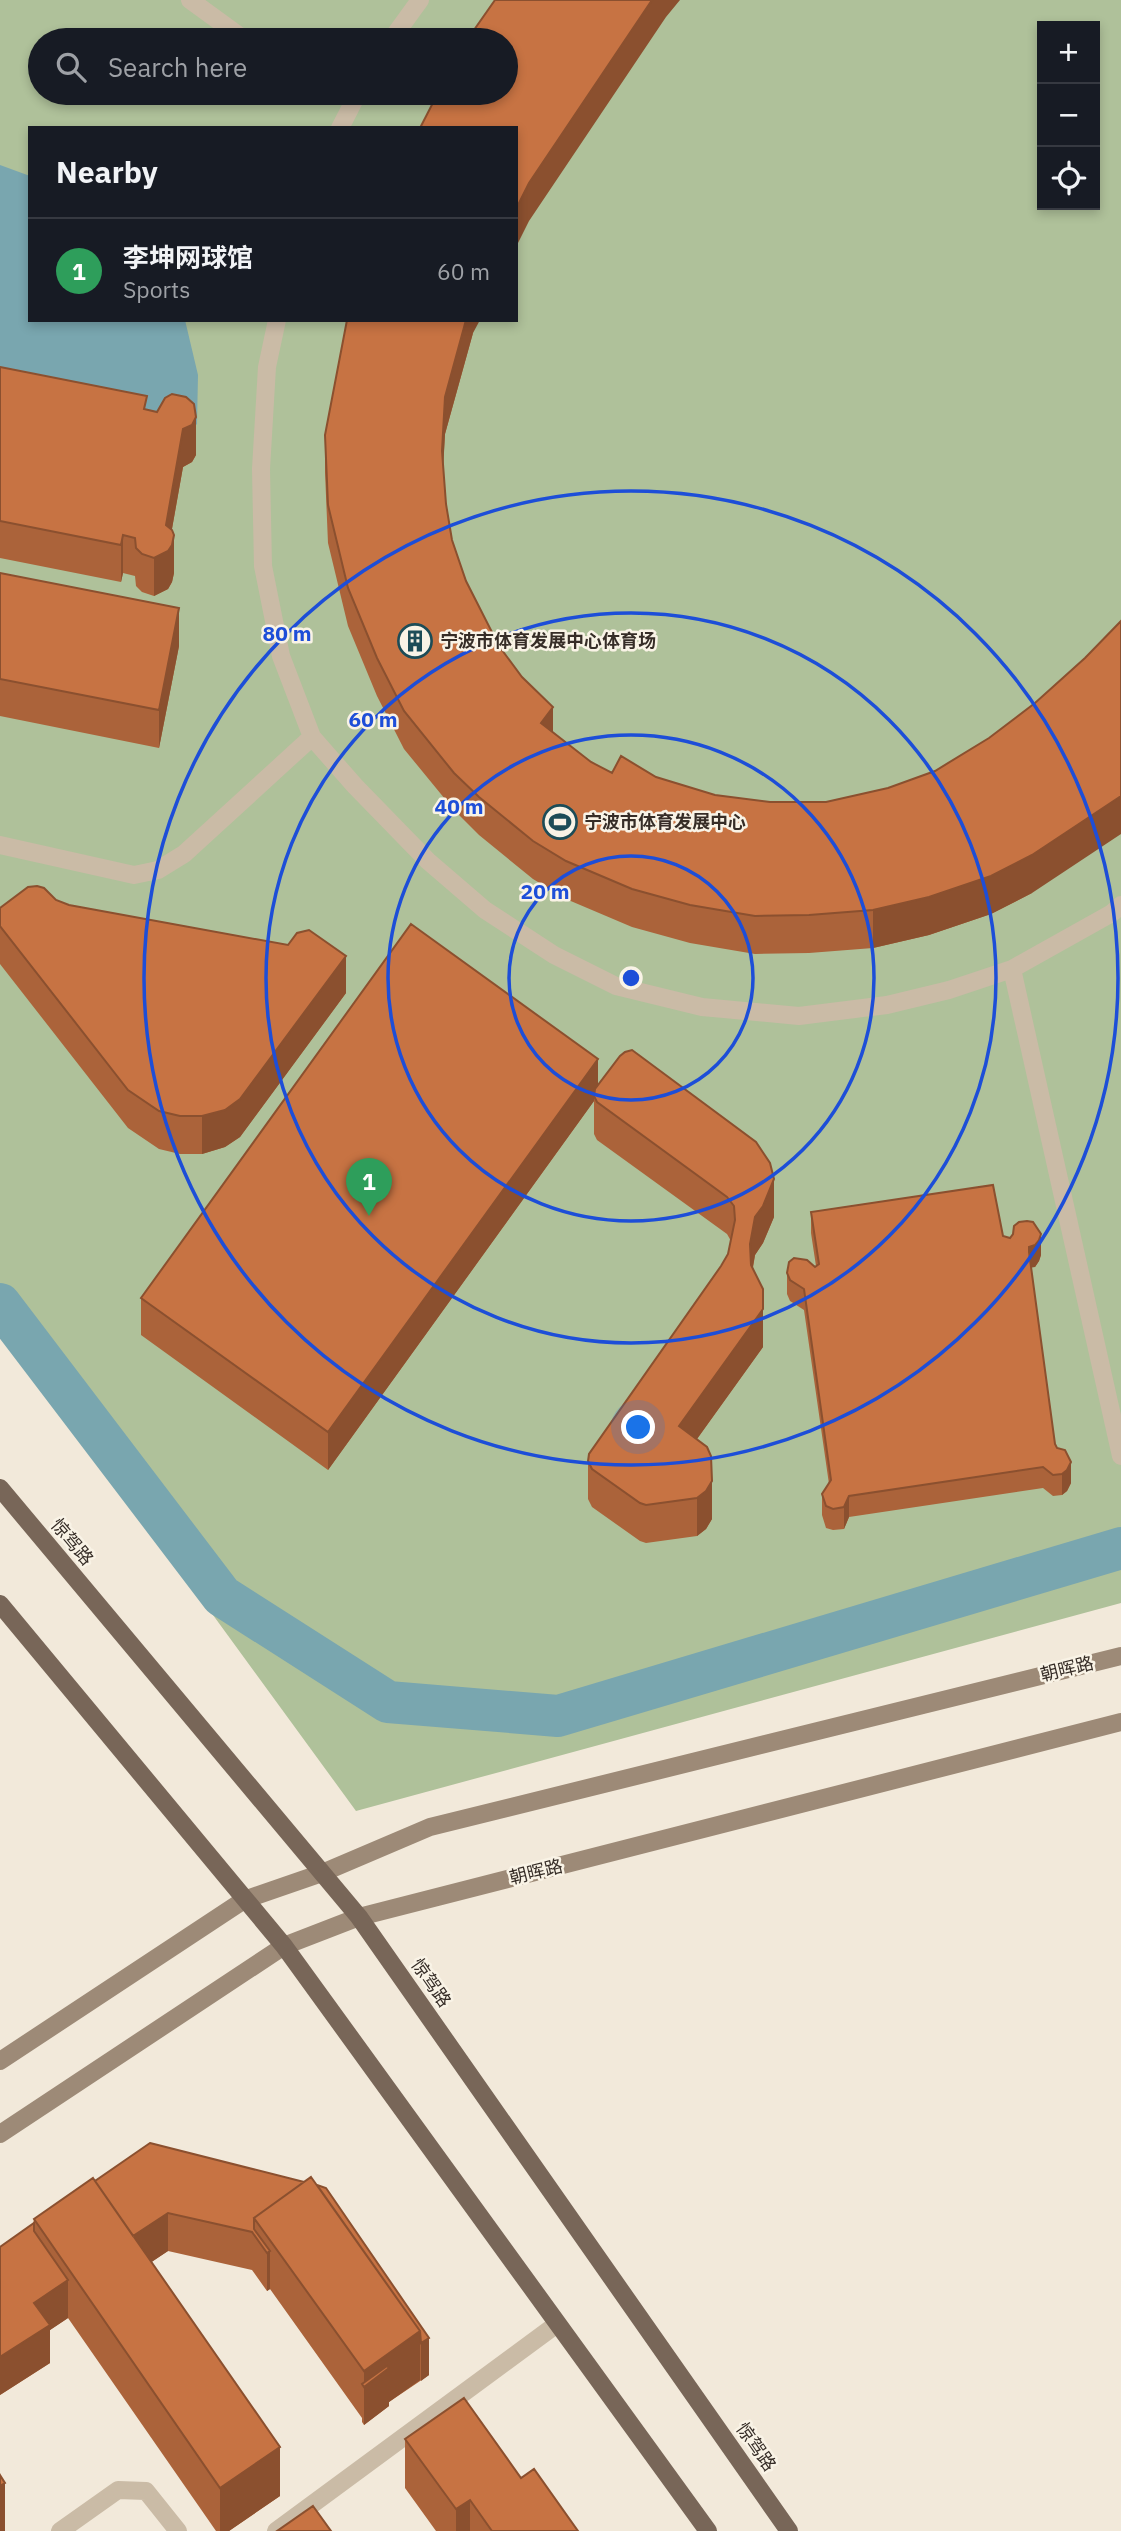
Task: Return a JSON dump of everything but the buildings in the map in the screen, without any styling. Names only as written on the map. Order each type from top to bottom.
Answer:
[{"type":"main road","name":"惊驾路","points":[[0,1488],[359,1917],[789,2531]]},
{"type":"main road","points":[[0,1604],[284,1946],[708,2531]]},
{"type":"main road","name":"朝晖路","points":[[0,2061],[244,1900],[322,1873],[430,1826],[1121,1656]]},
{"type":"main road","name":"朝晖路","points":[[0,2134],[284,1946],[359,1917],[1121,1722]]},
{"type":"lane","points":[[190,0],[228,28]]},
{"type":"lane","points":[[400,28],[420,0]]},
{"type":"lane","points":[[341,126],[352,105]]},
{"type":"lane","points":[[277,322],[267,367],[261,469],[263,566],[281,656],[312,737],[428,861],[485,910],[554,955],[615,986],[702,1007],[799,1016],[887,1005],[948,990],[1012,969],[1112,913],[1121,905]]},
{"type":"lane","points":[[0,845],[134,875],[158,870],[184,854],[312,737]]},
{"type":"lane","points":[[1012,969],[1121,1456]]},
{"type":"lane","points":[[276,2531],[557,2324]]},
{"type":"lane","points":[[60,2531],[118,2490],[146,2491],[178,2531]]},
{"type":"green space","name":"宁波市体育发展中心","points":[[0,0],[1121,0],[1121,1603],[356,1811],[0,1323]]},
{"type":"water","points":[[0,165],[28,175],[28,322],[185,322],[198,375],[197,424],[190,431],[0,400]]},
{"type":"waterway","points":[[0,1304],[222,1596],[388,1702],[558,1716],[1121,1548]]},
{"type":"place","name":"宁波市体育发展中心体育场","points":[[415,641]]},
{"type":"place","name":"宁波市体育发展中心","points":[[560,822]]},
{"type":"place","name":"李坤网球馆","points":[[369,1216]]}]
